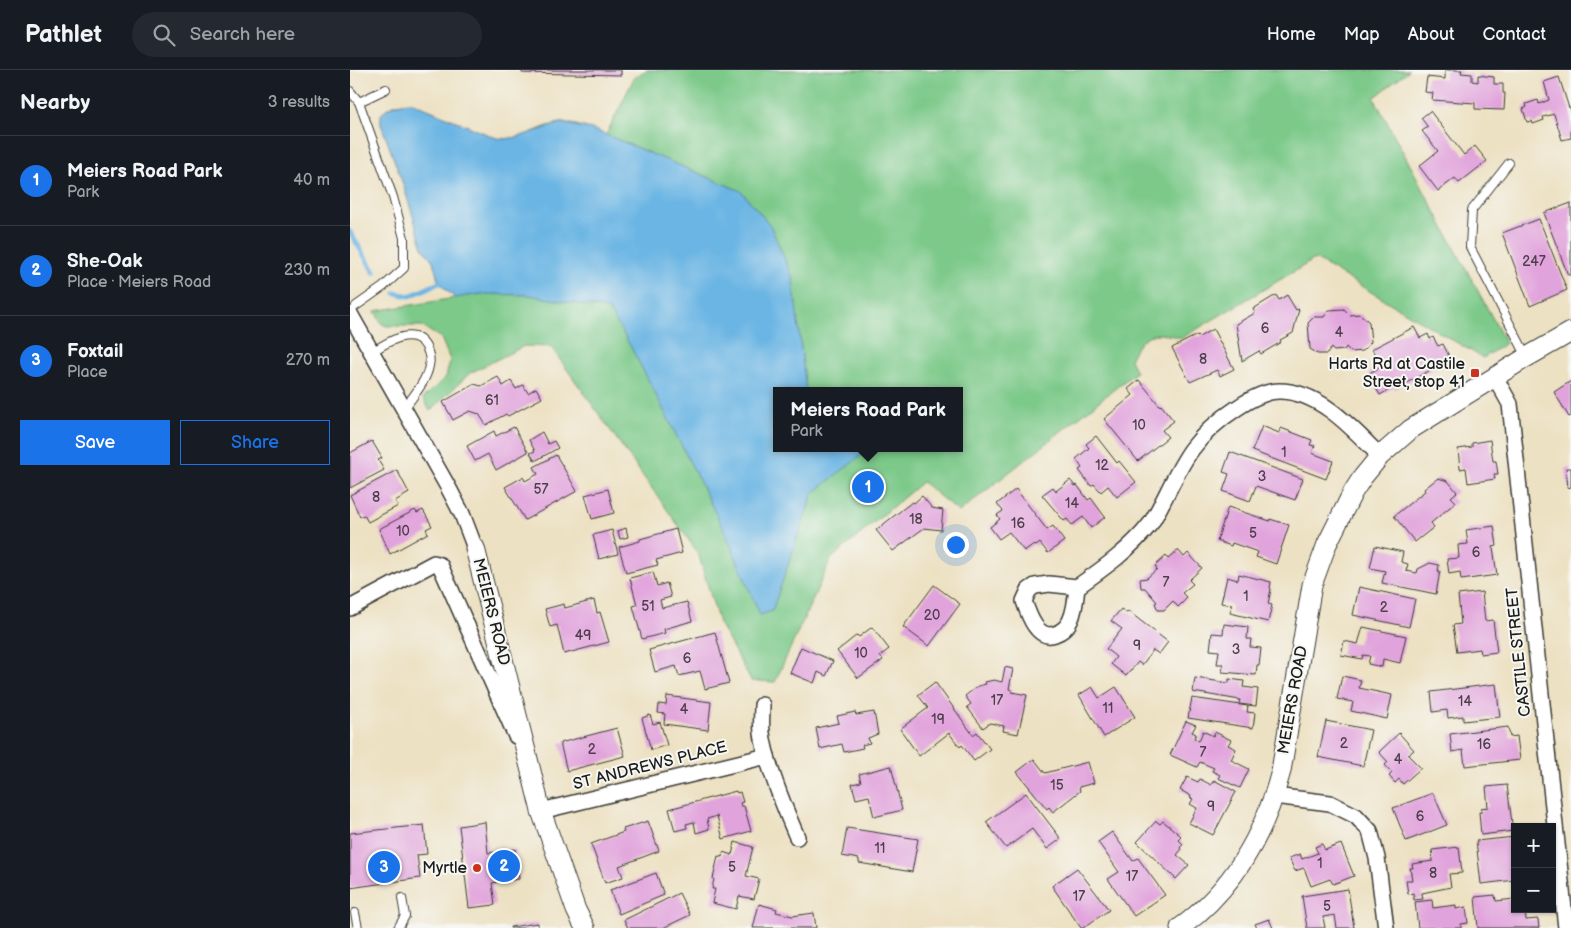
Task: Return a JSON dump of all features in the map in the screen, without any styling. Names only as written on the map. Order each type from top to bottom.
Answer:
[{"type":"street","name":"MEIERS ROAD","points":[[353,310],[354,332],[372,352],[404,409],[462,514],[475,548],[541,811],[576,910],[585,928]]},
{"type":"street","name":"MEIERS ROAD","points":[[1180,928],[1226,885],[1257,838],[1274,796],[1281,771],[1312,585],[1327,544],[1353,492],[1380,456],[1412,429],[1527,357],[1571,332]]},
{"type":"street","name":"CASTILE STREET","points":[[1495,377],[1510,404],[1566,928]]},
{"type":"street","points":[[1077,587],[1114,560],[1143,534],[1151,524],[1191,450],[1208,430],[1244,403],[1261,395],[1278,391],[1302,395],[1325,407],[1344,421],[1380,456]]},
{"type":"street","points":[[350,608],[434,564],[440,565],[529,765]]},
{"type":"street","points":[[762,705],[762,732],[767,756],[796,837]]},
{"type":"street","name":"ST ANDREWS PLACE","points":[[541,811],[767,756]]},
{"type":"street","points":[[1274,796],[1330,803],[1356,816],[1370,831],[1377,858],[1386,928]]},
{"type":"lane","points":[[359,102],[386,89]]},
{"type":"lane","points":[[350,91],[359,102],[393,197],[404,238],[404,268],[353,310]]},
{"type":"lane","points":[[1508,163],[1472,210],[1470,247],[1527,357]]},
{"type":"lane","points":[[372,352],[389,341],[403,337],[415,337],[425,345],[429,354],[430,366],[424,379],[404,409]]},
{"type":"lane","points":[[398,928],[405,916],[402,898]]},
{"type":"lane","points":[[355,913],[358,928]]},
{"type":"green space","points":[[646,70],[1409,70],[1374,98],[1506,343],[1483,358],[1315,259],[1182,338],[1156,334],[1145,338],[1135,350],[1130,360],[1136,372],[959,512],[922,482],[831,559],[775,682],[751,681],[719,623],[698,553],[551,347],[524,346],[470,373],[430,411],[423,398],[446,377],[450,360],[441,338],[421,326],[386,326],[381,323],[375,311],[455,298],[439,283],[433,261],[423,248],[403,184],[381,124],[381,115],[386,109],[395,104],[411,102],[496,138],[514,138],[561,123],[577,125],[606,135],[634,78]]},
{"type":"water","points":[[411,102],[496,138],[505,139],[521,136],[561,123],[592,129],[741,191],[770,225],[793,278],[806,387],[773,387],[773,452],[866,452],[813,493],[772,611],[760,615],[725,532],[654,391],[626,338],[608,309],[528,295],[481,294],[455,298],[439,283],[433,261],[423,248],[403,184],[381,124],[381,115],[387,109],[398,104]]},
{"type":"building","points":[[522,70],[621,70],[621,75],[522,73]]},
{"type":"building","points":[[1445,70],[1462,70],[1461,73],[1472,74],[1472,81],[1478,82],[1478,75],[1494,77],[1494,84],[1503,84],[1503,93],[1505,93],[1504,110],[1475,109],[1475,103],[1432,100],[1433,93],[1425,92],[1427,77],[1445,79]]},
{"type":"building","points":[[1559,77],[1569,108],[1571,107],[1571,138],[1562,140],[1554,114],[1543,117],[1544,120],[1533,124],[1532,121],[1527,122],[1523,109],[1527,107],[1526,104],[1538,100],[1539,104],[1549,100],[1544,82]]},
{"type":"building","points":[[1430,111],[1464,155],[1475,146],[1487,161],[1459,183],[1455,178],[1438,191],[1419,166],[1438,151],[1422,131],[1428,127],[1421,118]]},
{"type":"building","points":[[1571,203],[1571,275],[1568,275],[1544,213]]},
{"type":"building","points":[[1539,219],[1567,290],[1530,306],[1502,233]]},
{"type":"building","points":[[1276,295],[1279,300],[1287,295],[1296,310],[1299,309],[1293,333],[1261,354],[1259,351],[1242,361],[1236,324],[1255,313],[1253,309]]},
{"type":"building","points":[[1344,309],[1350,315],[1360,314],[1369,322],[1371,342],[1363,351],[1351,352],[1346,347],[1344,350],[1334,351],[1331,348],[1327,354],[1318,354],[1310,349],[1308,323],[1314,317],[1324,317],[1329,310]]},
{"type":"building","points":[[1414,327],[1420,338],[1428,334],[1430,339],[1433,337],[1438,346],[1443,344],[1450,358],[1395,389],[1394,387],[1380,395],[1369,373],[1381,367],[1372,349]]},
{"type":"building","points":[[1213,329],[1234,369],[1220,376],[1217,370],[1190,382],[1172,348]]},
{"type":"building","points":[[498,377],[503,386],[511,381],[516,389],[523,385],[528,393],[536,388],[542,398],[486,425],[479,414],[470,411],[453,420],[443,402],[474,384],[481,386]]},
{"type":"building","points":[[1139,380],[1174,421],[1162,430],[1168,437],[1138,461],[1104,419],[1133,395],[1128,389]]},
{"type":"building","points":[[1571,381],[1571,416],[1569,417],[1554,392]]},
{"type":"building","points":[[1262,426],[1279,433],[1281,428],[1312,440],[1310,445],[1315,446],[1312,453],[1333,461],[1326,479],[1252,451]]},
{"type":"building","points":[[514,427],[528,452],[496,470],[488,454],[475,461],[467,446],[494,431],[496,436]]},
{"type":"building","points":[[542,432],[548,444],[554,441],[558,448],[535,461],[530,453],[535,451],[529,440]]},
{"type":"building","points":[[1096,436],[1117,463],[1119,461],[1136,482],[1117,497],[1108,486],[1101,492],[1094,484],[1091,486],[1079,470],[1082,468],[1076,459],[1089,448],[1086,444]]},
{"type":"building","points":[[1490,440],[1493,461],[1496,461],[1498,474],[1494,474],[1495,479],[1468,483],[1466,468],[1460,469],[1458,449],[1472,447],[1472,443]]},
{"type":"building","points":[[372,441],[382,458],[378,460],[384,470],[350,488],[350,453]]},
{"type":"building","points":[[1230,452],[1303,479],[1295,500],[1256,486],[1250,501],[1223,491],[1229,474],[1223,472]]},
{"type":"building","points":[[556,455],[577,491],[525,520],[505,487],[523,477],[525,481],[538,474],[534,467]]},
{"type":"building","points":[[1566,468],[1571,468],[1571,487],[1568,488]]},
{"type":"building","points":[[397,470],[409,493],[395,501],[398,506],[368,522],[364,515],[360,517],[350,495]]},
{"type":"building","points":[[1438,478],[1448,481],[1457,492],[1451,497],[1456,502],[1431,523],[1434,527],[1415,542],[1394,516]]},
{"type":"building","points":[[1070,480],[1075,486],[1077,485],[1088,500],[1091,498],[1105,517],[1091,528],[1083,517],[1072,525],[1067,519],[1064,521],[1042,495],[1053,487],[1056,491]]},
{"type":"building","points":[[608,489],[614,513],[592,519],[585,495]]},
{"type":"building","points":[[1016,489],[1047,530],[1053,526],[1064,541],[1048,553],[1040,543],[1036,546],[1034,544],[1024,551],[1009,532],[999,539],[990,527],[1000,519],[997,515],[1003,511],[997,504]]},
{"type":"building","points":[[922,496],[932,508],[943,510],[941,530],[924,528],[893,551],[876,530]]},
{"type":"building","points":[[1228,507],[1270,521],[1270,519],[1289,525],[1276,564],[1256,557],[1258,552],[1232,543],[1231,546],[1217,541]]},
{"type":"building","points":[[415,510],[417,513],[423,510],[432,526],[426,529],[428,533],[390,554],[379,529]]},
{"type":"building","points":[[1494,526],[1497,546],[1493,547],[1497,575],[1461,580],[1460,572],[1449,574],[1447,559],[1459,558],[1458,545],[1468,544],[1466,530]]},
{"type":"building","points":[[626,528],[628,537],[620,539],[618,531]]},
{"type":"building","points":[[676,529],[682,553],[656,560],[658,565],[626,573],[619,547]]},
{"type":"building","points":[[612,530],[618,554],[599,559],[593,535]]},
{"type":"building","points":[[1375,546],[1403,552],[1401,562],[1408,564],[1406,571],[1417,573],[1418,569],[1430,563],[1439,565],[1438,571],[1440,571],[1436,594],[1382,583],[1385,571],[1370,568]]},
{"type":"building","points":[[1178,550],[1184,557],[1188,553],[1202,568],[1189,580],[1193,584],[1182,593],[1187,598],[1178,607],[1173,601],[1164,610],[1158,610],[1155,603],[1157,602],[1145,588],[1141,588],[1140,579],[1147,578],[1157,569],[1155,566],[1166,556],[1168,559]]},
{"type":"building","points":[[653,572],[657,586],[667,583],[671,597],[660,600],[662,608],[687,602],[692,621],[664,629],[665,633],[642,639],[633,606],[637,605],[630,578]]},
{"type":"building","points":[[1239,574],[1271,582],[1268,604],[1272,605],[1268,622],[1230,613],[1232,605],[1221,603],[1227,577],[1238,580]]},
{"type":"building","points":[[934,585],[960,604],[929,646],[903,627]]},
{"type":"building","points":[[1359,587],[1415,599],[1409,627],[1353,615]]},
{"type":"building","points":[[1482,592],[1485,621],[1493,620],[1497,652],[1481,654],[1480,649],[1457,652],[1453,625],[1461,624],[1458,595]]},
{"type":"building","points":[[594,600],[597,613],[600,612],[609,642],[564,654],[557,625],[550,627],[545,609],[564,604],[565,608]]},
{"type":"building","points":[[1121,609],[1127,613],[1128,611],[1168,642],[1159,654],[1153,650],[1142,665],[1138,662],[1126,676],[1111,664],[1116,657],[1106,649],[1122,629],[1111,621]]},
{"type":"building","points":[[1224,624],[1248,627],[1247,639],[1251,639],[1250,647],[1261,648],[1256,675],[1222,672],[1223,664],[1217,664],[1219,651],[1210,650],[1212,633],[1223,634]]},
{"type":"building","points":[[872,627],[889,649],[880,656],[883,660],[858,678],[837,651],[857,635],[859,637]]},
{"type":"building","points":[[1363,627],[1406,636],[1400,663],[1383,659],[1382,667],[1368,664],[1370,656],[1363,655],[1362,659],[1341,655],[1344,641],[1358,644]]},
{"type":"building","points":[[715,632],[729,683],[705,689],[700,671],[679,676],[676,666],[655,672],[649,650]]},
{"type":"building","points":[[801,647],[833,661],[826,676],[818,672],[814,683],[790,673]]},
{"type":"building","points":[[1005,667],[1013,669],[1009,689],[1012,692],[1027,695],[1018,734],[1003,731],[1004,726],[990,723],[983,728],[967,707],[971,704],[965,696],[978,686],[986,684],[985,682],[994,680],[1002,682]]},
{"type":"building","points":[[1342,676],[1361,680],[1359,688],[1392,695],[1387,719],[1351,711],[1353,702],[1337,699]]},
{"type":"building","points":[[1195,678],[1229,683],[1229,679],[1244,681],[1243,687],[1258,689],[1256,706],[1239,704],[1240,700],[1193,692]]},
{"type":"building","points":[[935,682],[973,735],[977,732],[990,749],[974,761],[962,745],[960,747],[949,733],[919,756],[900,729],[928,708],[918,695]]},
{"type":"building","points":[[1496,684],[1500,717],[1463,721],[1463,716],[1448,718],[1447,710],[1433,712],[1431,692]]},
{"type":"building","points":[[1092,687],[1099,698],[1116,687],[1135,717],[1104,737],[1079,695]]},
{"type":"building","points":[[667,696],[711,702],[708,730],[664,724],[665,714],[658,713],[659,704],[666,705]]},
{"type":"building","points":[[1192,698],[1248,706],[1247,712],[1255,713],[1253,728],[1188,718]]},
{"type":"building","points":[[855,712],[856,715],[874,712],[878,734],[868,738],[870,743],[862,745],[863,748],[844,752],[842,744],[820,749],[816,728],[839,723],[837,716]]},
{"type":"building","points":[[650,715],[653,724],[660,722],[667,745],[651,750],[642,718]]},
{"type":"building","points":[[1186,721],[1196,725],[1192,732],[1196,734],[1194,738],[1199,741],[1203,731],[1213,736],[1215,732],[1231,740],[1228,745],[1236,749],[1231,760],[1249,769],[1240,788],[1218,778],[1220,775],[1212,771],[1214,768],[1200,762],[1197,767],[1170,755]]},
{"type":"building","points":[[1326,721],[1371,730],[1363,766],[1318,757]]},
{"type":"building","points":[[1508,727],[1510,737],[1517,736],[1520,760],[1465,766],[1463,750],[1452,752],[1450,734]]},
{"type":"building","points":[[617,728],[625,756],[567,771],[560,743]]},
{"type":"building","points":[[1399,733],[1414,750],[1408,755],[1421,768],[1403,784],[1399,779],[1395,783],[1389,776],[1392,773],[1385,765],[1388,762],[1379,752]]},
{"type":"building","points":[[1034,759],[1045,773],[1088,762],[1094,783],[1079,787],[1080,791],[1053,812],[1049,807],[1047,809],[1017,772]]},
{"type":"building","points":[[891,766],[902,810],[874,817],[869,796],[856,799],[852,784],[861,782],[859,774]]},
{"type":"building","points":[[1187,777],[1198,782],[1200,779],[1211,785],[1214,780],[1236,792],[1213,835],[1189,823],[1197,808],[1190,804],[1193,799],[1190,798],[1191,796],[1180,790]]},
{"type":"building","points":[[1507,785],[1512,823],[1511,831],[1481,835],[1479,812],[1482,812],[1481,808],[1488,807],[1486,787]]},
{"type":"building","points":[[736,791],[737,793],[740,792],[743,802],[740,803],[741,806],[744,806],[751,831],[723,839],[717,816],[707,819],[709,829],[696,833],[694,822],[686,824],[687,828],[675,831],[669,809]]},
{"type":"building","points":[[1026,793],[1061,839],[1047,849],[1032,829],[1006,848],[986,822]]},
{"type":"building","points":[[1433,793],[1447,825],[1406,841],[1393,808]]},
{"type":"building","points":[[648,821],[659,851],[619,866],[623,877],[605,883],[591,844],[624,832],[623,829]]},
{"type":"building","points":[[1156,821],[1160,824],[1163,821],[1181,836],[1178,839],[1183,844],[1177,855],[1189,865],[1176,879],[1137,842]]},
{"type":"building","name":"Myrtle","points":[[485,822],[488,853],[515,849],[519,879],[492,883],[495,905],[469,908],[459,826]]},
{"type":"building","points":[[424,825],[427,854],[417,855],[420,878],[350,888],[350,833]]},
{"type":"building","points":[[847,828],[918,839],[912,872],[859,863],[859,859],[842,856]]},
{"type":"building","points":[[1112,832],[1133,861],[1138,858],[1165,895],[1134,916],[1108,879],[1119,872],[1098,842]]},
{"type":"building","points":[[1511,837],[1511,880],[1481,884],[1476,841]]},
{"type":"building","points":[[735,842],[753,847],[746,876],[759,879],[754,899],[739,896],[736,909],[712,903],[715,889],[712,889],[713,879],[718,856],[722,857],[723,852],[732,855]]},
{"type":"building","points":[[1322,844],[1325,850],[1341,844],[1354,876],[1333,884],[1330,879],[1311,886],[1304,868],[1295,871],[1289,858],[1300,854],[1302,859],[1318,853],[1315,847]]},
{"type":"building","points":[[1459,847],[1462,873],[1449,874],[1451,887],[1422,893],[1423,899],[1414,900],[1413,893],[1408,894],[1406,880],[1412,880],[1410,868],[1413,868],[1412,864],[1433,861],[1432,850]]},
{"type":"building","points":[[1077,868],[1109,910],[1083,928],[1081,928],[1052,886]]},
{"type":"building","points":[[656,873],[664,895],[619,914],[610,890]]},
{"type":"building","points":[[1348,889],[1354,928],[1337,928],[1335,915],[1323,917],[1325,928],[1307,928],[1302,896]]},
{"type":"building","points":[[679,893],[690,915],[663,928],[628,928],[624,920]]},
{"type":"building","points":[[1495,895],[1496,901],[1511,899],[1511,913],[1525,913],[1526,920],[1538,919],[1539,928],[1478,928],[1475,897]]},
{"type":"building","points":[[1432,900],[1433,908],[1456,905],[1456,909],[1466,907],[1468,923],[1461,924],[1461,928],[1418,928],[1415,902]]},
{"type":"building","points":[[759,904],[777,909],[776,912],[792,916],[814,913],[816,928],[753,928]]},
{"type":"building","points":[[1269,919],[1273,928],[1257,928],[1255,924]]},
{"type":"building","points":[[538,923],[538,928],[510,928],[510,927]]},
{"type":"waterway","points":[[350,232],[374,272]]},
{"type":"waterway","points":[[395,293],[410,296],[439,283]]},
{"type":"place","name":"Harts Rd at Castile Street, stop 41","points":[[1475,373]]},
{"type":"place","name":"Meiers Road Park","points":[[868,487]]},
{"type":"place","name":"She-Oak","points":[[504,866]]},
{"type":"place","name":"Foxtail","points":[[384,867]]},
{"type":"place","name":"Myrtle","points":[[477,868]]}]
